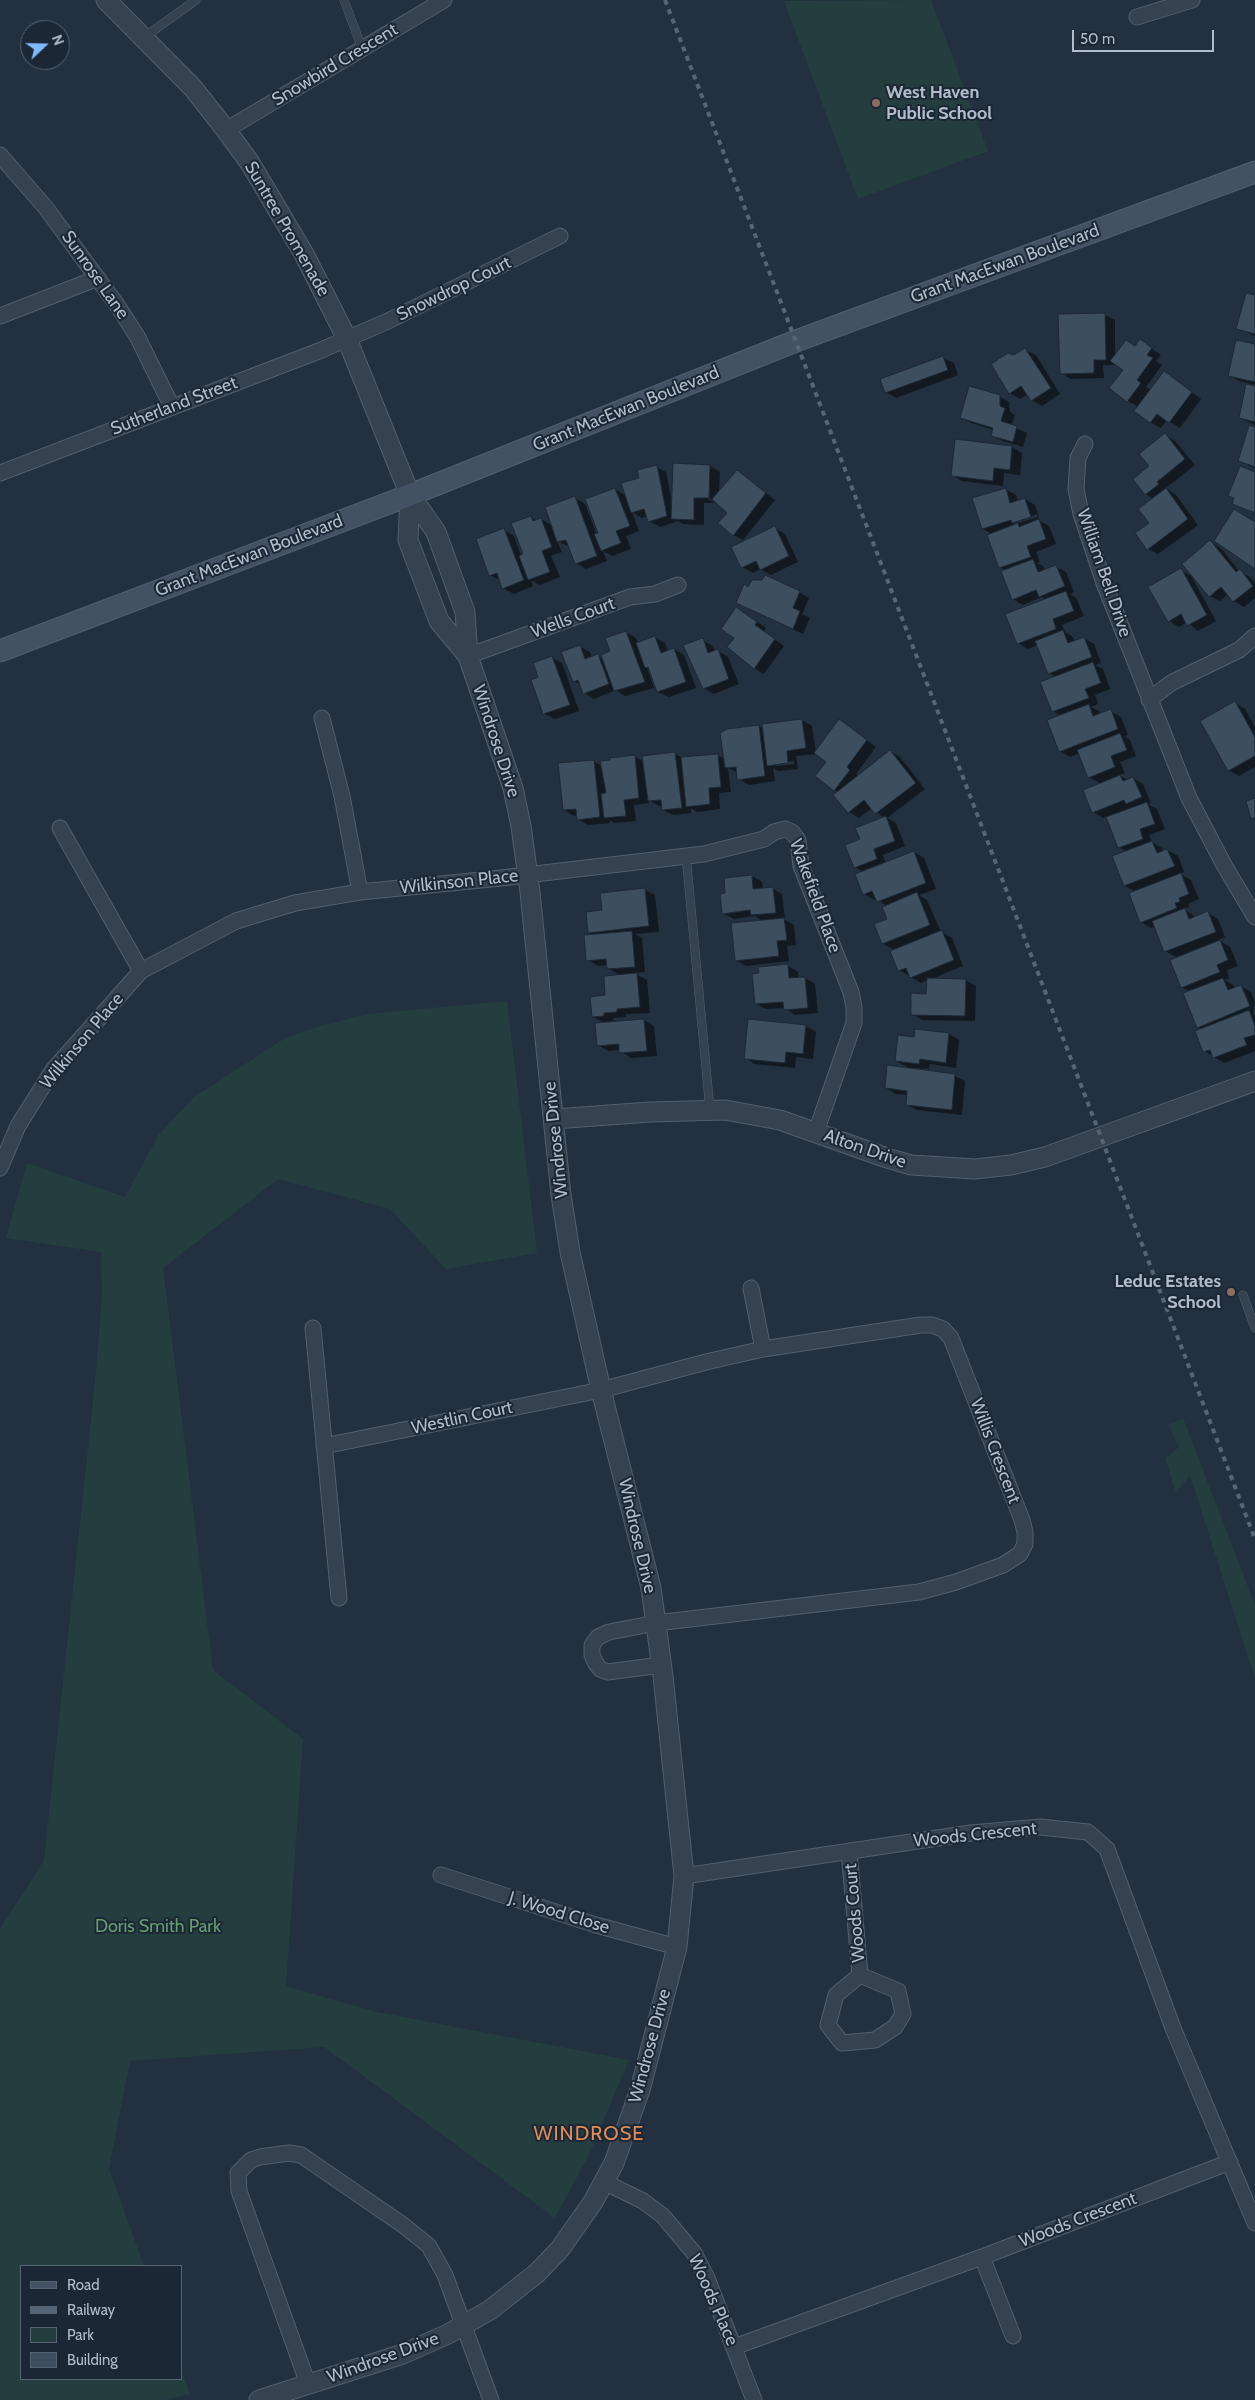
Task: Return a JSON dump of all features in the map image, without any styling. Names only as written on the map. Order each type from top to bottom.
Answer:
[{"type":"main road","name":"Grant MacEwan Boulevard","points":[[0,651],[410,495],[796,341],[1255,172]]},
{"type":"street","name":"Suntree Promenade","points":[[106,0],[193,88],[250,163],[304,254],[347,339],[410,495]]},
{"type":"street","name":"Snowbird Crescent","points":[[226,130],[444,0]]},
{"type":"street","points":[[1137,17],[1192,0]]},
{"type":"street","name":"Sunrose Lane","points":[[0,155],[46,208],[138,336],[172,407]]},
{"type":"street","name":"Snowdrop Court","points":[[347,339],[388,321],[560,236]]},
{"type":"street","points":[[0,316],[98,278]]},
{"type":"street","name":"Sutherland Street","points":[[0,473],[347,339]]},
{"type":"street","name":"William Bell Drive","points":[[1085,444],[1078,458],[1076,489],[1081,514],[1104,583],[1149,700],[1190,798],[1224,865],[1255,917]]},
{"type":"street","name":"Windrose Drive","points":[[410,495],[408,540],[439,620],[468,656]]},
{"type":"street","name":"Windrose Drive","points":[[259,2400],[403,2354],[463,2326],[490,2310],[543,2267],[578,2226],[614,2163],[640,2090],[677,1946],[684,1876],[656,1623],[644,1559],[601,1390],[570,1252],[561,1196],[528,875],[513,788],[468,656],[465,612],[436,532],[410,495]]},
{"type":"street","name":"Wells Court","points":[[468,656],[630,598],[655,594],[678,585]]},
{"type":"street","points":[[1149,700],[1171,683],[1239,650],[1255,636]]},
{"type":"street","points":[[322,718],[342,796],[360,892]]},
{"type":"street","points":[[60,828],[141,971]]},
{"type":"street","name":"Wakefield Place","points":[[528,875],[704,854],[760,839],[786,828],[792,832],[798,840],[801,866],[851,992],[854,1007],[854,1023],[816,1132]]},
{"type":"street","name":"Wilkinson Place","points":[[0,1168],[18,1126],[53,1070],[141,971],[236,921],[295,903],[360,892],[528,875]]},
{"type":"street","name":"Alton Drive","points":[[554,1119],[725,1110],[780,1120],[911,1165],[993,1168],[1068,1150],[1255,1081]]},
{"type":"street","points":[[751,1288],[763,1350]]},
{"type":"street","name":"Willis Crescent","points":[[601,1390],[706,1362],[763,1350],[921,1325],[932,1325],[943,1329],[951,1338],[1025,1532],[1026,1544],[1020,1554],[1003,1565],[956,1582],[919,1592],[656,1623]]},
{"type":"street","points":[[313,1328],[339,1598]]},
{"type":"street","name":"Westlin Court","points":[[324,1446],[601,1390]]},
{"type":"street","points":[[656,1623],[609,1632],[598,1637],[592,1645],[592,1655],[600,1669],[608,1672],[661,1664]]},
{"type":"street","name":"Woods Crescent","points":[[684,1876],[971,1833],[1040,1827],[1088,1832],[1107,1849],[1173,2028],[1255,2223]]},
{"type":"street","name":"Woods Court","points":[[849,1851],[860,1975]]},
{"type":"street","name":"J. Wood Close","points":[[441,1875],[596,1925],[677,1946]]},
{"type":"street","name":"Woods Court","points":[[860,1975],[898,1991],[903,2014],[895,2027],[875,2040],[842,2043],[828,2025],[830,2017],[836,1995],[860,1975]]},
{"type":"street","points":[[308,2384],[239,2190],[238,2173],[251,2160],[289,2153],[301,2154],[403,2225],[428,2246],[437,2258],[491,2400]]},
{"type":"street","name":"Woods Crescent","points":[[734,2347],[982,2257],[1230,2162]]},
{"type":"street","name":"Woods Place","points":[[604,2182],[643,2201],[663,2216],[681,2234],[707,2278],[754,2400]]},
{"type":"street","points":[[982,2257],[1013,2336]]},
{"type":"lane","points":[[143,38],[196,0]]},
{"type":"lane","points":[[344,0],[362,48]]},
{"type":"lane","points":[[686,855],[710,1110]]},
{"type":"lane","points":[[1243,1295],[1255,1328]]},
{"type":"green space","points":[[931,0],[988,151],[858,199],[784,1]]},
{"type":"green space","name":"Doris Smith Park","points":[[507,1001],[537,1253],[446,1269],[390,1209],[278,1179],[163,1268],[213,1670],[303,1739],[286,1986],[372,2011],[629,2060],[591,2151],[555,2218],[324,2047],[130,2061],[109,2169],[144,2265],[20,2265],[20,2380],[182,2380],[182,2373],[190,2394],[166,2400],[0,2400],[0,1929],[44,1860],[95,1382],[102,1295],[101,1252],[6,1238],[27,1163],[125,1197],[159,1134],[193,1098],[285,1038],[320,1026],[368,1014]]},
{"type":"green space","points":[[1183,1418],[1255,1605],[1255,1679],[1190,1475],[1176,1493],[1165,1458],[1179,1447],[1168,1425]]},
{"type":"building","points":[[1246,293],[1255,295],[1255,334],[1236,329]]},
{"type":"building","points":[[1105,313],[1106,360],[1094,360],[1094,373],[1060,374],[1058,314]]},
{"type":"building","points":[[1140,339],[1152,348],[1147,355],[1153,358],[1137,380],[1141,383],[1127,402],[1109,388],[1123,370],[1110,361],[1126,340],[1135,346]]},
{"type":"building","points":[[1236,340],[1255,344],[1255,382],[1228,376]]},
{"type":"building","points":[[1025,348],[1051,388],[1031,401],[1021,386],[1009,394],[991,364],[1008,353],[1014,355]]},
{"type":"building","points":[[943,356],[948,370],[885,393],[880,379]]},
{"type":"building","points":[[1164,371],[1192,392],[1169,423],[1157,414],[1150,423],[1134,411]]},
{"type":"building","points":[[1246,384],[1255,386],[1255,422],[1239,418]]},
{"type":"building","points":[[969,386],[1000,395],[1000,406],[1005,408],[1001,421],[1017,426],[1013,442],[991,436],[993,428],[960,418]]},
{"type":"building","points":[[1249,425],[1255,427],[1255,467],[1238,461]]},
{"type":"building","points":[[1165,433],[1185,459],[1157,482],[1159,484],[1145,495],[1133,479],[1149,466],[1139,454]]},
{"type":"building","points":[[955,439],[1012,446],[1010,470],[994,468],[993,481],[951,476]]},
{"type":"building","points":[[673,463],[710,465],[709,498],[694,498],[694,520],[671,519]]},
{"type":"building","points":[[657,465],[667,516],[648,522],[644,509],[631,513],[621,483],[639,478],[637,470]]},
{"type":"building","points":[[1240,466],[1255,472],[1255,513],[1232,504],[1234,498],[1228,496]]},
{"type":"building","points":[[737,470],[766,493],[733,536],[718,523],[727,513],[712,499]]},
{"type":"building","points":[[615,488],[630,526],[616,531],[621,543],[601,551],[594,534],[598,533],[585,499]]},
{"type":"building","points":[[1006,488],[1010,503],[1025,498],[1031,517],[1012,523],[1011,520],[982,529],[972,498]]},
{"type":"building","points":[[1166,488],[1188,519],[1147,550],[1135,533],[1149,523],[1138,509]]},
{"type":"building","points":[[575,496],[597,556],[575,564],[566,540],[557,542],[545,507]]},
{"type":"building","points":[[1234,509],[1255,522],[1255,569],[1214,541]]},
{"type":"building","points":[[531,516],[533,521],[541,518],[552,547],[542,551],[550,572],[528,580],[519,556],[523,554],[511,523]]},
{"type":"building","points":[[1039,519],[1046,539],[1027,546],[1031,557],[999,568],[987,535],[1018,523],[1019,527]]},
{"type":"building","points":[[775,526],[789,556],[760,570],[756,561],[741,568],[731,547]]},
{"type":"building","points":[[504,528],[524,580],[502,589],[497,573],[489,576],[476,539]]},
{"type":"building","points":[[1210,540],[1236,572],[1240,569],[1253,586],[1233,602],[1221,587],[1209,597],[1182,564]]},
{"type":"building","points":[[1033,559],[1038,572],[1056,565],[1065,586],[1039,597],[1036,590],[1012,600],[1001,571]]},
{"type":"building","points":[[1181,568],[1207,615],[1187,626],[1181,614],[1168,622],[1148,587]]},
{"type":"building","points":[[765,575],[800,591],[793,608],[800,611],[793,629],[736,603],[744,584],[748,587],[752,580],[762,580]]},
{"type":"building","points":[[1066,591],[1074,611],[1053,619],[1056,629],[1017,644],[1005,614]]},
{"type":"building","points":[[736,607],[757,622],[755,625],[775,639],[754,669],[727,647],[734,638],[721,629]]},
{"type":"building","points":[[1063,630],[1068,643],[1084,637],[1092,657],[1048,674],[1035,641]]},
{"type":"building","points":[[626,631],[645,682],[614,691],[601,655],[610,651],[605,638]]},
{"type":"building","points":[[655,636],[661,653],[674,648],[686,682],[657,692],[648,667],[645,668],[636,643]]},
{"type":"building","points":[[703,638],[708,653],[718,649],[729,679],[703,689],[683,645]]},
{"type":"building","points":[[580,645],[585,659],[598,654],[609,684],[583,694],[578,680],[573,682],[561,652]]},
{"type":"building","points":[[552,656],[570,705],[543,714],[531,680],[538,677],[533,663]]},
{"type":"building","points":[[1093,662],[1101,683],[1085,689],[1089,698],[1052,712],[1040,682]]},
{"type":"building","points":[[1235,701],[1255,737],[1255,756],[1228,771],[1200,721]]},
{"type":"building","points":[[1089,704],[1093,716],[1111,709],[1118,729],[1059,752],[1047,720]]},
{"type":"building","points":[[802,719],[806,748],[787,751],[788,763],[767,766],[762,724]]},
{"type":"building","points":[[839,719],[867,740],[847,767],[850,770],[834,791],[815,776],[826,762],[814,753]]},
{"type":"building","points":[[759,725],[765,776],[737,780],[736,767],[725,768],[720,733],[727,729]]},
{"type":"building","points":[[1120,733],[1127,750],[1111,756],[1115,767],[1088,778],[1077,750]]},
{"type":"building","points":[[890,750],[916,783],[875,814],[864,800],[848,813],[833,795]]},
{"type":"building","points":[[675,752],[682,808],[662,810],[661,800],[648,801],[642,756]]},
{"type":"building","points":[[718,754],[721,787],[709,788],[710,804],[686,807],[681,757]]},
{"type":"building","points":[[635,755],[639,798],[624,800],[626,816],[604,818],[601,794],[606,793],[600,761]]},
{"type":"building","points":[[594,760],[600,817],[577,820],[576,809],[563,810],[558,763]]},
{"type":"building","points":[[1120,775],[1123,781],[1133,777],[1142,797],[1126,804],[1124,800],[1092,813],[1083,790]]},
{"type":"building","points":[[1255,798],[1255,818],[1251,819],[1246,801]]},
{"type":"building","points":[[1147,802],[1155,824],[1140,829],[1143,839],[1118,848],[1106,817]]},
{"type":"building","points":[[886,816],[895,841],[874,849],[877,859],[854,868],[845,845],[860,839],[855,828]]},
{"type":"building","points":[[1152,841],[1157,853],[1167,849],[1175,866],[1124,886],[1112,856]]},
{"type":"building","points":[[914,851],[926,883],[877,902],[872,891],[863,895],[855,874]]},
{"type":"building","points":[[1181,873],[1189,894],[1179,898],[1180,902],[1175,903],[1177,908],[1140,923],[1129,893]]},
{"type":"building","points":[[752,875],[753,889],[773,887],[776,913],[751,915],[750,910],[722,914],[720,894],[725,893],[724,878]]},
{"type":"building","points":[[645,888],[649,926],[588,933],[586,912],[602,910],[600,893]]},
{"type":"building","points":[[917,892],[930,925],[882,944],[874,924],[887,919],[882,907]]},
{"type":"building","points":[[1185,908],[1189,919],[1208,911],[1216,932],[1164,952],[1152,921]]},
{"type":"building","points":[[784,918],[787,940],[777,941],[779,956],[735,961],[731,923]]},
{"type":"building","points":[[942,930],[954,960],[910,978],[906,968],[898,971],[890,951]]},
{"type":"building","points":[[632,931],[635,967],[607,969],[606,959],[586,961],[584,935]]},
{"type":"building","points":[[1220,940],[1228,960],[1217,965],[1220,972],[1181,988],[1170,960]]},
{"type":"building","points":[[788,964],[789,978],[805,977],[808,1008],[784,1010],[783,1002],[755,1004],[752,974],[759,973],[758,967]]},
{"type":"building","points":[[637,973],[640,1007],[617,1009],[617,1012],[604,1013],[604,1016],[592,1017],[590,997],[605,995],[604,976]]},
{"type":"building","points":[[927,978],[966,979],[965,1016],[911,1015],[911,993],[926,994]]},
{"type":"building","points":[[1223,978],[1228,990],[1241,985],[1250,1006],[1197,1028],[1183,993]]},
{"type":"building","points":[[1249,1010],[1255,1026],[1255,1035],[1244,1038],[1247,1045],[1213,1058],[1210,1050],[1203,1052],[1195,1031]]},
{"type":"building","points":[[644,1019],[647,1051],[619,1053],[619,1044],[597,1046],[595,1023]]},
{"type":"building","points":[[748,1019],[806,1025],[803,1054],[786,1052],[785,1063],[744,1059]]},
{"type":"building","points":[[915,1029],[949,1033],[946,1063],[920,1059],[919,1064],[895,1061],[898,1035],[914,1037]]},
{"type":"building","points":[[887,1065],[955,1074],[952,1110],[906,1105],[907,1091],[885,1088]]},
{"type":"railway","points":[[665,0],[1255,1539]]},
{"type":"place","name":"West Haven Public School","points":[[876,103]]},
{"type":"place","name":"Leduc Estates School","points":[[1231,1292]]},
{"type":"district","name":"WINDROSE","points":[[589,2134]]}]
